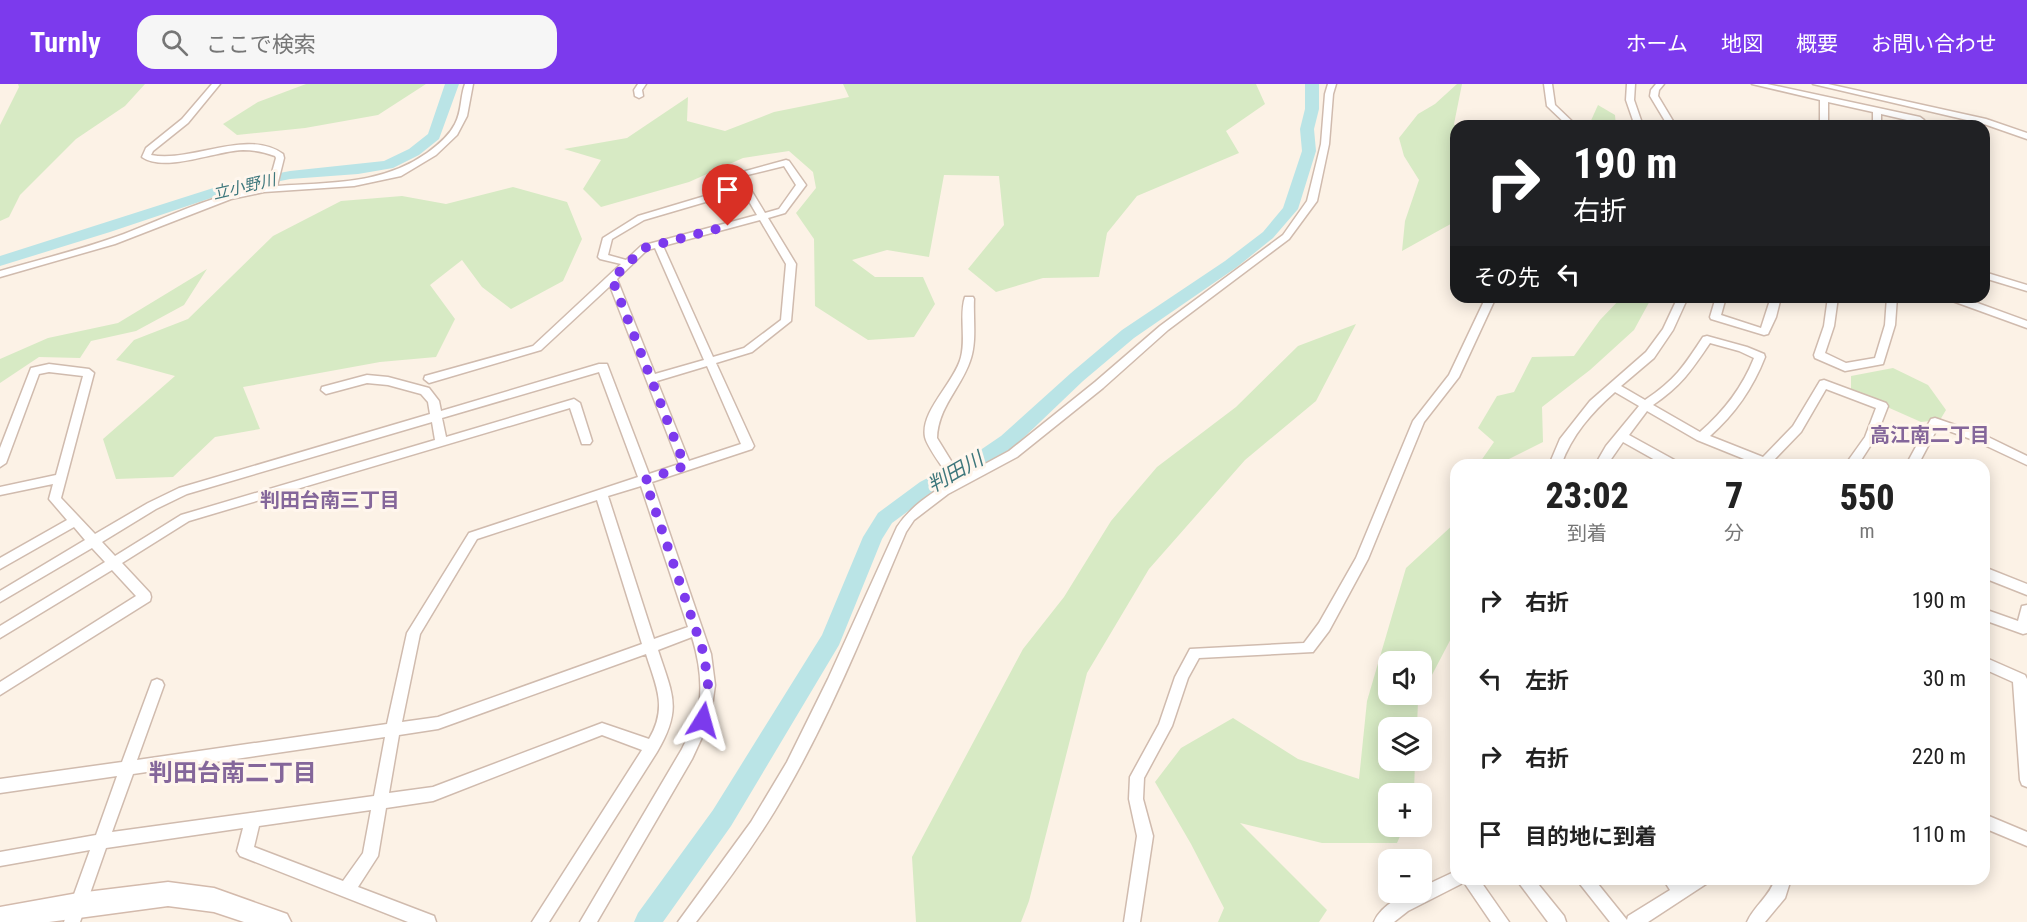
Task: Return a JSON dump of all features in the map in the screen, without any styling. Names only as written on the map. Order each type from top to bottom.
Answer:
[{"type":"street","points":[[216,84],[190,116],[148,150],[146,157],[153,159],[183,157],[235,146],[271,150],[279,154],[280,158],[272,188]]},
{"type":"street","points":[[0,274],[127,236],[222,199],[272,188],[379,178],[414,165],[443,145],[458,127],[469,84]]},
{"type":"street","points":[[639,96],[638,90],[642,84]]},
{"type":"street","points":[[686,922],[721,876],[791,769],[830,690],[901,530],[910,517],[955,477],[1012,454],[1099,385],[1164,328],[1286,237],[1312,201],[1325,144],[1329,94],[1332,84]]},
{"type":"street","points":[[1548,84],[1551,106],[1566,120]]},
{"type":"street","points":[[1631,84],[1630,100],[1637,120]]},
{"type":"street","points":[[1660,84],[1654,96],[1668,120]]},
{"type":"street","points":[[1756,84],[1920,120]]},
{"type":"street","points":[[1802,94],[1804,84]]},
{"type":"street","points":[[1816,84],[1977,120]]},
{"type":"street","points":[[1824,99],[1824,120]]},
{"type":"street","points":[[1877,111],[1877,120]]},
{"type":"street","points":[[1990,123],[2027,136]]},
{"type":"street","points":[[429,379],[537,348],[644,248],[782,211],[801,185],[786,163],[740,174]]},
{"type":"street","points":[[628,263],[603,257],[608,238],[641,218],[746,188],[790,264],[786,321],[748,350],[651,379]]},
{"type":"street","points":[[346,891],[370,856],[393,730],[414,633],[473,536],[748,446],[658,245]]},
{"type":"street","points":[[1990,277],[2027,288]]},
{"type":"street","points":[[612,279],[685,466]]},
{"type":"street","points":[[955,477],[931,438],[930,430],[942,401],[966,360],[969,299]]},
{"type":"street","points":[[1132,922],[1145,836],[1136,799],[1137,777],[1165,726],[1182,677],[1195,653],[1308,648],[1324,627],[1362,559],[1419,422],[1455,377],[1488,303]]},
{"type":"street","points":[[1558,459],[1564,442],[1594,404],[1650,355],[1668,330],[1680,303]]},
{"type":"street","points":[[1719,303],[1715,317],[1764,332],[1772,317],[1775,303]]},
{"type":"street","points":[[1832,303],[1829,326],[1819,355],[1845,367],[1879,362],[1890,325],[1892,303]]},
{"type":"street","points":[[1967,303],[2027,325]]},
{"type":"street","points":[[1604,459],[1646,404],[1666,392],[1683,375],[1707,339],[1743,349],[1760,357],[1752,377],[1729,411],[1701,437]]},
{"type":"street","points":[[0,597],[183,490],[603,367],[645,480],[704,654],[708,685],[703,720],[672,780],[588,922]]},
{"type":"street","points":[[0,463],[35,371],[48,368],[89,373],[55,499],[93,541],[116,562],[145,597],[0,689]]},
{"type":"street","points":[[326,390],[367,379],[416,387],[425,391],[433,401],[441,441]]},
{"type":"street","points":[[1772,459],[1797,429],[1824,384],[1882,406],[1879,421],[1873,433],[1855,459]]},
{"type":"street","points":[[1613,386],[1701,437],[1756,459]]},
{"type":"street","points":[[0,633],[184,518],[574,403],[586,441]]},
{"type":"street","points":[[1915,459],[1935,422],[1980,438],[2027,461]]},
{"type":"street","points":[[1621,436],[1663,459]]},
{"type":"street","points":[[0,491],[61,478]]},
{"type":"street","points":[[540,922],[652,747],[662,730],[668,712],[668,700],[602,493]]},
{"type":"street","points":[[0,564],[75,521]]},
{"type":"street","points":[[1990,575],[2027,590]]},
{"type":"street","points":[[1990,616],[2023,629],[2027,610]]},
{"type":"street","points":[[0,786],[438,723],[696,630]]},
{"type":"street","points":[[1990,666],[2020,679],[2027,780]]},
{"type":"street","points":[[75,914],[157,685]]},
{"type":"street","points":[[0,859],[102,841],[433,794],[602,729],[652,747]]},
{"type":"street","points":[[253,820],[245,851],[428,922]]},
{"type":"street","points":[[1990,824],[2027,839]]},
{"type":"street","points":[[1382,922],[1402,905],[1450,882]]},
{"type":"street","points":[[1474,885],[1501,922]]},
{"type":"street","points":[[1529,885],[1558,922]]},
{"type":"street","points":[[1589,885],[1620,922]]},
{"type":"street","points":[[1634,922],[1676,885]]},
{"type":"street","points":[[1755,922],[1779,893],[1781,885]]},
{"type":"street","points":[[0,919],[75,914],[168,894],[214,900],[279,922]]},
{"type":"green space","points":[[18,84],[145,84],[125,106],[76,139],[20,195],[9,217],[0,221],[0,125],[19,87]]},
{"type":"green space","points":[[306,84],[426,84],[378,115],[305,128],[237,135],[223,124],[258,102]]},
{"type":"green space","points":[[843,84],[1256,84],[1265,104],[1226,131],[1239,153],[1137,196],[1107,233],[1099,277],[1043,278],[996,292],[968,269],[1004,225],[999,176],[944,175],[929,257],[887,250],[852,260],[875,277],[923,277],[935,304],[914,337],[868,340],[815,306],[814,239],[796,213],[816,188],[813,172],[789,151],[743,158],[689,182],[601,207],[583,189],[601,160],[564,149],[627,138],[688,97],[687,121],[725,131],[774,112],[849,97]]},
{"type":"green space","points":[[1457,84],[1462,84],[1455,120],[1450,120],[1450,224],[1402,251],[1405,221],[1419,180],[1404,156],[1399,138],[1418,114],[1435,104]]},
{"type":"green space","points":[[1598,105],[1615,115],[1615,120],[1591,120]]},
{"type":"green space","points":[[513,187],[567,202],[582,239],[563,281],[511,309],[482,287],[462,260],[430,285],[455,319],[436,357],[380,362],[243,387],[260,429],[215,437],[173,477],[116,479],[103,439],[175,376],[116,360],[134,340],[188,319],[273,236],[341,201],[402,196],[446,204]]},
{"type":"green space","points":[[207,269],[184,305],[136,331],[91,341],[80,358],[39,357],[0,383],[0,359],[48,338],[118,323]]},
{"type":"green space","points":[[1616,303],[1649,303],[1634,330],[1590,370],[1542,407],[1543,442],[1509,459],[1482,459],[1494,442],[1478,428],[1497,396],[1514,392],[1532,357],[1574,356],[1600,320]]},
{"type":"green space","points":[[1356,324],[1316,401],[1245,460],[1149,569],[1087,673],[1029,901],[1021,922],[916,922],[912,857],[1023,649],[1064,597],[1111,521],[1157,467],[1236,407],[1298,346]]},
{"type":"green space","points":[[1893,368],[1928,385],[1946,410],[1940,420],[1921,422],[1851,391],[1851,376]]},
{"type":"green space","points":[[1450,528],[1450,640],[1432,675],[1432,651],[1382,651],[1406,568]]},
{"type":"green space","points":[[1378,663],[1378,705],[1418,705],[1417,717],[1378,717],[1378,771],[1415,771],[1414,783],[1378,783],[1378,837],[1400,837],[1397,843],[1322,843],[1240,823],[1327,910],[1319,922],[1218,922],[1224,908],[1155,782],[1181,748],[1233,718],[1298,759],[1359,779],[1367,701]]},
{"type":"waterway","name":"立小野川","points":[[0,261],[105,229],[229,187],[290,175],[358,170],[388,165],[414,152],[434,136],[452,84]]},
{"type":"waterway","name":"判田川","points":[[647,922],[722,818],[831,639],[873,537],[885,518],[927,487],[983,458],[1008,441],[1077,377],[1128,334],[1231,264],[1268,235],[1290,209],[1309,151],[1307,129],[1312,109],[1312,84]]},
{"type":"district","name":"高江南二丁目","points":[[1930,435]]},
{"type":"district","name":"判田台南三丁目","points":[[330,500]]},
{"type":"district","name":"判田台南二丁目","points":[[233,773]]},
{"type":"route","points":[[703,720],[708,685],[704,654],[645,480],[685,466],[612,279],[644,248],[728,226]]}]
